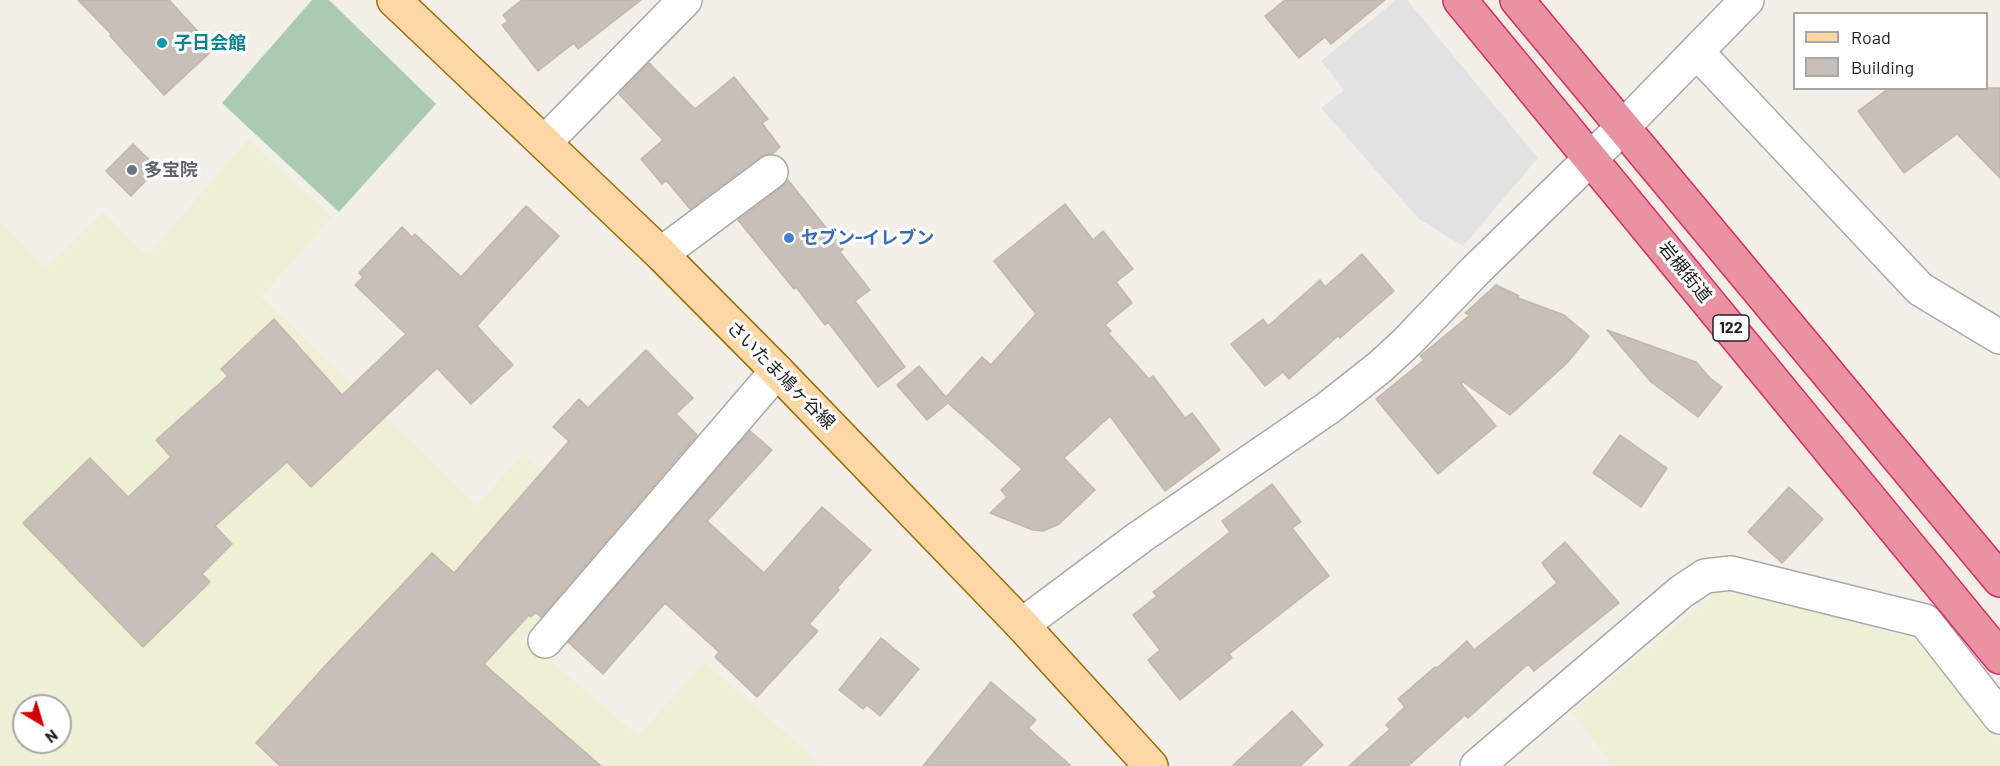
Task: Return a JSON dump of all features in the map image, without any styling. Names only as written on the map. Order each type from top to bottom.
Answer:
[{"type":"highway","name":"岩槻街道","points":[[1460,0],[2000,657]]},
{"type":"highway","name":"122","points":[[1517,0],[2000,580]]},
{"type":"main road","name":"さいたま鳩ヶ谷線","points":[[394,0],[661,254],[777,371],[1022,625],[1138,761]]},
{"type":"street","points":[[544,142],[685,0]]},
{"type":"street","points":[[1022,625],[1140,537],[1328,408],[1380,366],[1407,342],[1475,271],[1622,128],[1696,52],[1720,12],[1747,0]]},
{"type":"street","points":[[1696,52],[1920,289],[2000,337]]},
{"type":"street","points":[[661,254],[771,172]]},
{"type":"street","points":[[545,641],[777,371]]},
{"type":"street","points":[[1477,766],[1681,592],[1705,576],[1731,573],[1925,621],[2000,717]]},
{"type":"street","points":[[1925,621],[1951,598]]},
{"type":"green space","points":[[312,0],[329,0],[436,104],[339,212],[222,103]]},
{"type":"green space","points":[[248,139],[332,217],[261,297],[477,505],[523,454],[616,534],[524,638],[638,736],[704,662],[824,766],[0,766],[0,221],[45,268],[104,212],[147,256]]},
{"type":"green space","points":[[1717,592],[1751,593],[1919,641],[1940,663],[2000,739],[2000,766],[1613,766],[1572,712]]},
{"type":"shaded area","points":[[1396,0],[1407,0],[1538,158],[1463,246],[1419,219],[1321,108],[1344,90],[1321,61]]},
{"type":"building","name":"子日会館","points":[[78,0],[169,0],[214,49],[164,95]]},
{"type":"building","points":[[522,0],[641,0],[578,49],[574,43],[538,71],[502,25],[508,21],[503,15]]},
{"type":"building","points":[[1285,0],[1385,0],[1331,44],[1325,37],[1299,58],[1265,16]]},
{"type":"building","points":[[649,63],[695,109],[734,77],[768,119],[762,123],[780,147],[772,154],[760,157],[690,209],[666,180],[662,184],[641,159],[663,140],[619,94]]},
{"type":"building","points":[[2000,88],[2000,178],[1957,134],[1904,173],[1858,111],[1886,90]]},
{"type":"building","name":"多宝院","points":[[133,144],[158,168],[131,196],[106,171]]},
{"type":"building","points":[[788,180],[843,249],[840,252],[870,290],[855,301],[905,367],[878,387],[828,322],[825,325],[796,287],[794,289],[738,220]]},
{"type":"building","points":[[1065,204],[1093,240],[1103,231],[1133,269],[1116,282],[1132,303],[1105,325],[1111,331],[1108,333],[1149,379],[1153,376],[1185,418],[1192,413],[1220,450],[1165,491],[1110,416],[1064,458],[1095,490],[1059,524],[1043,531],[1033,530],[990,513],[1007,497],[1001,490],[1022,469],[948,403],[927,420],[897,385],[919,366],[946,397],[982,357],[991,365],[1036,314],[994,261]]},
{"type":"building","points":[[526,206],[559,236],[477,326],[513,365],[471,404],[437,368],[311,487],[287,462],[215,526],[232,544],[202,574],[210,582],[143,647],[23,523],[90,458],[128,497],[171,457],[156,440],[228,376],[221,369],[274,319],[342,395],[406,334],[355,285],[363,277],[359,273],[402,227],[412,237],[415,234],[461,277]]},
{"type":"building","points":[[1362,254],[1394,291],[1289,379],[1283,372],[1265,386],[1231,344],[1263,319],[1268,326],[1320,280],[1325,287]]},
{"type":"building","points":[[1496,285],[1519,296],[1518,298],[1564,315],[1589,336],[1567,363],[1510,415],[1463,382],[1461,384],[1496,426],[1438,474],[1376,399],[1424,360],[1420,356],[1470,315],[1465,313]]},
{"type":"building","points":[[1607,330],[1696,362],[1710,378],[1722,387],[1698,417],[1651,382]]},
{"type":"building","points":[[646,350],[693,398],[676,414],[697,435],[541,617],[535,612],[531,617],[529,615],[484,664],[601,766],[280,766],[256,743],[432,553],[454,573],[569,441],[553,427],[579,399],[588,408]]},
{"type":"building","points":[[750,431],[772,450],[707,521],[764,573],[822,507],[871,550],[809,624],[818,631],[757,697],[715,657],[719,652],[665,603],[603,674],[568,642]]},
{"type":"building","points":[[1620,435],[1667,468],[1641,507],[1593,473]]},
{"type":"building","points":[[1272,484],[1301,522],[1292,528],[1329,576],[1229,654],[1232,658],[1180,700],[1148,660],[1160,650],[1133,615],[1157,596],[1153,592],[1230,532],[1222,521]]},
{"type":"building","points":[[1789,487],[1823,519],[1782,563],[1748,532]]},
{"type":"building","points":[[1565,542],[1619,603],[1534,671],[1528,664],[1468,718],[1465,715],[1408,766],[1349,766],[1390,729],[1386,725],[1405,707],[1398,699],[1467,641],[1474,650],[1557,583],[1542,563]]},
{"type":"building","points":[[881,638],[919,669],[880,716],[867,705],[863,709],[839,690]]},
{"type":"building","points":[[991,682],[1036,720],[1028,728],[1071,766],[923,766]]},
{"type":"building","points":[[1292,711],[1323,745],[1300,766],[1232,766]]},
{"type":"place","name":"子日会館","points":[[162,43]]},
{"type":"place","name":"多宝院","points":[[132,170]]},
{"type":"place","name":"セブン-イレブン","points":[[789,238]]}]
